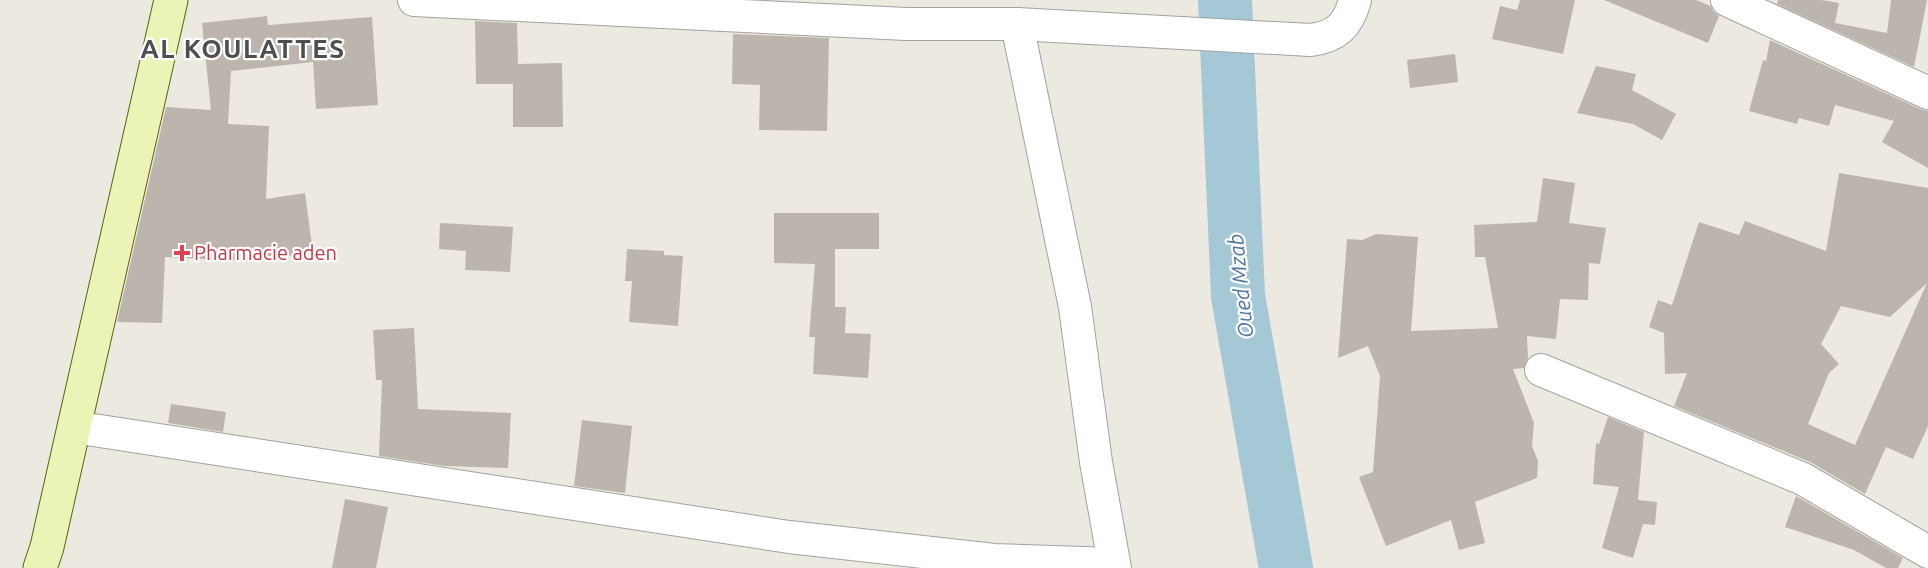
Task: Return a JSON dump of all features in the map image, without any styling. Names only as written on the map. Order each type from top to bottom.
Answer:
[{"type":"main road","points":[[40,568],[47,547],[171,0]]},
{"type":"street","points":[[414,0],[905,12],[1017,24],[1310,40],[1327,38],[1341,28],[1355,0]]},
{"type":"street","points":[[1727,0],[1928,93]]},
{"type":"street","points":[[74,428],[789,537],[994,560],[1114,566],[1096,462],[1075,308],[1017,24]]},
{"type":"street","points":[[1541,370],[1803,479],[1928,552]]},
{"type":"building","points":[[1520,0],[1575,0],[1563,54],[1492,39],[1500,6],[1517,10]]},
{"type":"building","points":[[1604,0],[1696,0],[1711,6],[1719,16],[1708,43]]},
{"type":"building","points":[[1778,0],[1822,0],[1839,3],[1835,23],[1887,33],[1891,0],[1927,0],[1914,67],[1777,4]]},
{"type":"building","points":[[267,16],[268,25],[372,17],[378,105],[316,109],[313,62],[231,71],[228,124],[269,126],[266,199],[305,193],[313,253],[263,259],[263,262],[165,257],[162,323],[117,322],[166,107],[211,110],[202,23]]},
{"type":"building","points":[[475,21],[517,23],[518,64],[562,63],[563,127],[513,127],[513,84],[476,84]]},
{"type":"building","points":[[733,34],[829,38],[827,131],[759,130],[760,85],[732,84]]},
{"type":"building","points":[[1770,40],[1928,111],[1928,168],[1882,142],[1894,121],[1835,105],[1829,126],[1799,118],[1797,124],[1749,111],[1763,60],[1766,61]]},
{"type":"building","points":[[1455,54],[1458,82],[1410,88],[1407,60]]},
{"type":"building","points":[[1596,66],[1636,74],[1632,90],[1676,114],[1662,140],[1633,124],[1577,113]]},
{"type":"building","points":[[1839,173],[1928,188],[1928,426],[1913,459],[1886,447],[1865,494],[1810,462],[1674,406],[1687,373],[1665,374],[1664,333],[1649,327],[1658,300],[1672,305],[1699,222],[1739,235],[1745,221],[1826,251]],"holes":[[[1927,283],[1855,445],[1808,424],[1829,373],[1839,364],[1821,344],[1841,306],[1890,317]]]},
{"type":"building","points":[[1543,178],[1575,183],[1569,223],[1606,228],[1600,264],[1589,263],[1588,300],[1560,299],[1556,339],[1527,336],[1528,358],[1524,368],[1513,369],[1534,423],[1532,446],[1538,461],[1537,478],[1475,502],[1485,543],[1459,550],[1451,520],[1386,546],[1359,477],[1373,472],[1380,376],[1368,346],[1338,358],[1347,239],[1362,240],[1376,234],[1418,237],[1411,331],[1498,328],[1485,257],[1475,257],[1474,225],[1537,222]]},
{"type":"building","points":[[774,213],[879,213],[879,249],[835,249],[835,307],[846,307],[845,333],[871,334],[868,378],[813,374],[815,337],[809,337],[815,264],[774,263]]},
{"type":"building","points":[[440,223],[513,227],[510,272],[465,270],[466,251],[439,249]]},
{"type":"building","points":[[627,249],[664,251],[664,255],[683,256],[678,326],[629,322],[632,281],[625,281]]},
{"type":"building","points":[[414,328],[418,409],[511,413],[508,468],[444,466],[379,456],[382,380],[376,380],[373,330]]},
{"type":"building","points":[[171,404],[226,412],[223,432],[168,423]]},
{"type":"building","points":[[1608,417],[1644,432],[1638,500],[1657,502],[1655,525],[1643,524],[1633,558],[1602,548],[1619,487],[1593,484],[1596,443],[1599,444]]},
{"type":"building","points":[[582,420],[632,426],[625,493],[574,486]]},
{"type":"building","points":[[1796,496],[1903,558],[1898,568],[1886,568],[1854,550],[1785,527]]},
{"type":"building","points":[[345,499],[388,507],[376,568],[332,568]]},
{"type":"waterway","name":"Oued Mzab","points":[[1225,0],[1238,296],[1286,568]]},
{"type":"place","name":"Pharmacie aden","points":[[182,253]]},
{"type":"district","name":"AL KOULATTES","points":[[243,49]]}]
